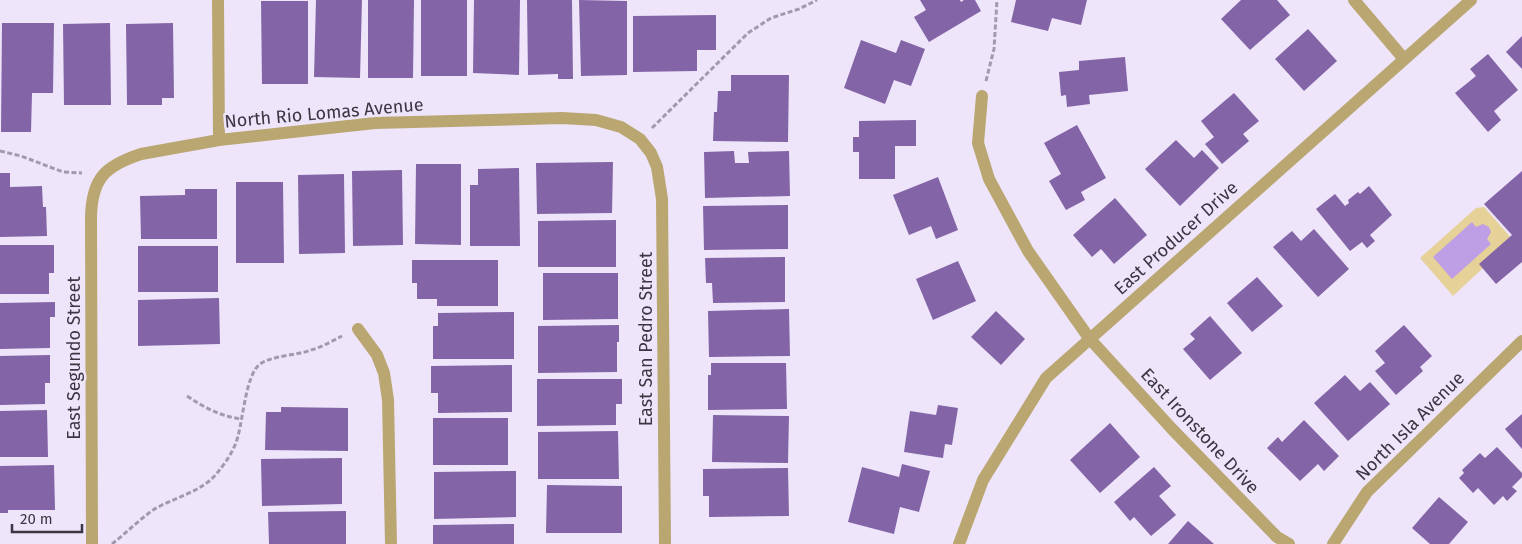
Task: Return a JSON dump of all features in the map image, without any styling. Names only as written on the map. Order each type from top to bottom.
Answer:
[{"type":"street","points":[[218,0],[219,140]]},
{"type":"street","points":[[1354,0],[1404,59]]},
{"type":"street","name":"East Producer Drive","points":[[959,544],[983,480],[1046,378],[1471,0]]},
{"type":"street","name":"East Ironstone Drive","points":[[982,96],[978,143],[989,179],[1028,251],[1089,338],[1172,429],[1277,537],[1289,544]]},
{"type":"street","name":"North Rio Lomas Avenue","points":[[103,174],[130,158],[141,154],[219,140],[375,123],[562,118],[596,120],[622,127],[640,139]]},
{"type":"street","name":"East San Pedro Street","points":[[640,139],[651,153],[657,167],[662,199],[664,544]]},
{"type":"street","name":"East Segundo Street","points":[[92,544],[91,217],[93,193],[103,174]]},
{"type":"street","points":[[358,329],[377,355],[384,373],[388,400],[391,544]]},
{"type":"street","name":"North Isla Avenue","points":[[1333,544],[1367,492],[1522,341]]},
{"type":"path","points":[[640,139],[748,33],[772,18],[799,9],[817,0]]},
{"type":"path","points":[[982,96],[994,49],[997,0]]},
{"type":"path","points":[[0,151],[21,156],[64,172],[103,174]]},
{"type":"path","points":[[112,544],[152,511],[188,494],[217,474],[230,455],[238,437],[246,397],[254,372],[259,364],[268,360],[311,350],[358,329]]},
{"type":"path","points":[[187,396],[216,413],[241,419]]},
{"type":"shaded area","points":[[1484,207],[1513,240],[1453,296],[1420,258],[1476,208]]},
{"type":"shaded area","points":[[1472,222],[1476,227],[1483,224],[1489,227],[1491,232],[1487,239],[1491,244],[1452,279],[1433,257]]},
{"type":"building","points":[[316,0],[362,0],[360,78],[314,77]]},
{"type":"building","points":[[368,0],[414,0],[413,78],[368,78]]},
{"type":"building","points":[[421,0],[467,0],[467,76],[421,76]]},
{"type":"building","points":[[474,0],[520,0],[519,75],[473,73]]},
{"type":"building","points":[[527,0],[572,0],[573,79],[558,79],[558,74],[528,75]]},
{"type":"building","points":[[579,0],[627,1],[627,75],[581,76]]},
{"type":"building","points":[[920,0],[960,0],[961,2],[964,0],[975,0],[981,11],[929,42],[914,17],[926,10]]},
{"type":"building","points":[[1016,0],[1087,0],[1081,25],[1052,18],[1048,31],[1011,22]]},
{"type":"building","points":[[1241,0],[1277,0],[1290,15],[1250,50],[1221,19]]},
{"type":"building","points":[[261,1],[308,1],[308,84],[262,84]]},
{"type":"building","points":[[716,15],[716,50],[697,50],[697,71],[633,72],[633,16]]},
{"type":"building","points":[[2,23],[54,23],[53,93],[32,93],[31,132],[1,132]]},
{"type":"building","points":[[110,23],[111,105],[64,105],[63,24]]},
{"type":"building","points":[[173,23],[174,98],[162,98],[162,105],[127,105],[126,24]]},
{"type":"building","points":[[1308,29],[1337,61],[1304,91],[1275,59]]},
{"type":"building","points":[[1522,36],[1522,69],[1506,52]]},
{"type":"building","points":[[861,40],[896,53],[901,40],[925,49],[911,86],[894,80],[885,104],[844,88]]},
{"type":"building","points":[[1488,54],[1518,90],[1494,111],[1501,120],[1488,132],[1455,93],[1476,76],[1470,69]]},
{"type":"building","points":[[1125,57],[1128,91],[1089,95],[1090,104],[1067,107],[1066,95],[1061,96],[1059,72],[1079,70],[1079,61]]},
{"type":"building","points":[[731,75],[789,75],[788,142],[713,141],[714,112],[717,112],[718,91],[731,91]]},
{"type":"building","points":[[1234,93],[1259,121],[1243,134],[1249,141],[1222,164],[1205,144],[1214,137],[1201,121]]},
{"type":"building","points":[[916,120],[916,146],[895,146],[895,179],[859,179],[859,152],[853,152],[853,137],[859,137],[859,121]]},
{"type":"building","points":[[1077,125],[1106,178],[1081,192],[1085,200],[1066,210],[1049,181],[1061,174],[1044,143]]},
{"type":"building","points":[[1176,140],[1194,158],[1202,150],[1219,168],[1180,206],[1145,169]]},
{"type":"building","points":[[734,151],[735,163],[749,163],[748,152],[789,151],[790,196],[705,198],[704,152]]},
{"type":"building","points":[[613,162],[612,213],[537,214],[536,163]]},
{"type":"building","points":[[416,164],[461,164],[461,245],[415,244]]},
{"type":"building","points":[[519,168],[520,246],[470,246],[470,185],[478,185],[478,169]]},
{"type":"building","points":[[402,170],[403,245],[353,246],[352,171]]},
{"type":"building","points":[[1522,171],[1522,262],[1496,284],[1479,264],[1512,235],[1484,204]]},
{"type":"building","points":[[0,173],[10,173],[10,187],[42,186],[43,207],[46,207],[47,236],[0,237]]},
{"type":"building","points":[[344,174],[345,253],[299,254],[298,175]]},
{"type":"building","points":[[938,177],[958,230],[936,239],[931,226],[909,235],[893,195]]},
{"type":"building","points":[[236,182],[283,182],[284,263],[236,263]]},
{"type":"building","points":[[1369,186],[1392,215],[1370,235],[1375,241],[1367,248],[1362,242],[1350,251],[1316,209],[1335,194],[1345,206],[1349,203],[1348,200],[1358,192],[1360,194]]},
{"type":"building","points":[[185,189],[217,189],[217,239],[141,239],[140,196],[185,195]]},
{"type":"building","points":[[1115,198],[1147,235],[1114,264],[1101,249],[1092,257],[1073,235]]},
{"type":"building","points":[[788,205],[788,249],[704,250],[703,206]]},
{"type":"building","points":[[616,220],[616,267],[538,267],[538,221]]},
{"type":"building","points":[[1314,229],[1349,269],[1318,297],[1273,247],[1292,231],[1301,241]]},
{"type":"building","points":[[0,245],[54,245],[54,273],[49,273],[49,294],[0,294]]},
{"type":"building","points":[[138,246],[218,246],[218,292],[138,292]]},
{"type":"building","points":[[785,257],[785,302],[713,303],[712,283],[706,283],[705,258]]},
{"type":"building","points":[[412,260],[498,260],[498,306],[437,306],[437,299],[417,299],[417,283],[412,283]]},
{"type":"building","points":[[958,261],[976,301],[933,320],[916,279]]},
{"type":"building","points":[[543,273],[618,273],[618,319],[543,320]]},
{"type":"building","points":[[1257,277],[1283,306],[1252,332],[1227,303]]},
{"type":"building","points":[[219,298],[220,344],[138,346],[138,300]]},
{"type":"building","points":[[55,302],[55,317],[50,317],[50,348],[0,349],[0,303]]},
{"type":"building","points":[[789,309],[790,356],[709,357],[708,311]]},
{"type":"building","points":[[996,311],[1025,339],[1001,365],[971,337]]},
{"type":"building","points":[[514,312],[514,359],[433,359],[433,326],[438,326],[438,313]]},
{"type":"building","points":[[1210,316],[1242,353],[1210,380],[1183,349],[1195,339],[1190,334]]},
{"type":"building","points":[[619,325],[617,372],[538,373],[538,326]]},
{"type":"building","points":[[1404,325],[1432,356],[1420,367],[1423,371],[1396,395],[1375,371],[1385,363],[1375,351]]},
{"type":"building","points":[[50,355],[50,383],[45,383],[45,404],[0,405],[0,356]]},
{"type":"building","points":[[711,363],[786,363],[787,409],[708,410],[708,375],[711,375]]},
{"type":"building","points":[[512,365],[512,412],[438,413],[438,393],[431,393],[431,366]]},
{"type":"building","points":[[1345,375],[1360,391],[1370,382],[1390,404],[1348,441],[1314,403]]},
{"type":"building","points":[[537,379],[622,379],[622,404],[616,404],[616,425],[537,426]]},
{"type":"building","points":[[938,405],[958,408],[952,445],[945,444],[943,458],[904,452],[910,411],[936,415]]},
{"type":"building","points":[[281,407],[348,408],[348,451],[265,450],[266,412],[281,412]]},
{"type":"building","points":[[47,410],[48,457],[0,457],[0,411]]},
{"type":"building","points":[[1522,414],[1522,449],[1505,429]]},
{"type":"building","points":[[713,415],[789,416],[788,463],[712,462]]},
{"type":"building","points":[[433,418],[508,418],[508,465],[433,465]]},
{"type":"building","points":[[1304,420],[1339,456],[1324,471],[1318,464],[1300,481],[1267,448],[1278,437],[1282,442]]},
{"type":"building","points":[[1110,423],[1140,457],[1100,493],[1070,460]]},
{"type":"building","points":[[618,431],[619,479],[538,479],[538,432]]},
{"type":"building","points":[[1497,447],[1522,473],[1522,477],[1512,487],[1517,491],[1507,501],[1503,496],[1494,505],[1478,488],[1473,493],[1459,478],[1464,473],[1462,470],[1480,453],[1485,458]]},
{"type":"building","points":[[342,458],[342,504],[262,506],[261,459]]},
{"type":"building","points":[[902,464],[930,471],[919,512],[900,507],[894,534],[848,522],[862,467],[899,477]]},
{"type":"building","points":[[54,465],[55,510],[8,510],[8,513],[0,513],[0,466]]},
{"type":"building","points":[[1154,467],[1171,486],[1159,496],[1176,515],[1151,536],[1134,517],[1130,521],[1114,502]]},
{"type":"building","points":[[788,468],[789,516],[709,517],[709,496],[703,496],[703,469]]},
{"type":"building","points":[[516,471],[516,517],[434,519],[434,472]]},
{"type":"building","points":[[547,485],[622,486],[622,533],[546,533]]},
{"type":"building","points":[[1439,497],[1468,522],[1449,544],[1430,544],[1412,528]]},
{"type":"building","points":[[346,511],[346,544],[269,544],[268,512]]},
{"type":"building","points":[[1188,521],[1214,544],[1168,544]]},
{"type":"building","points":[[514,524],[514,544],[433,544],[433,525]]}]
